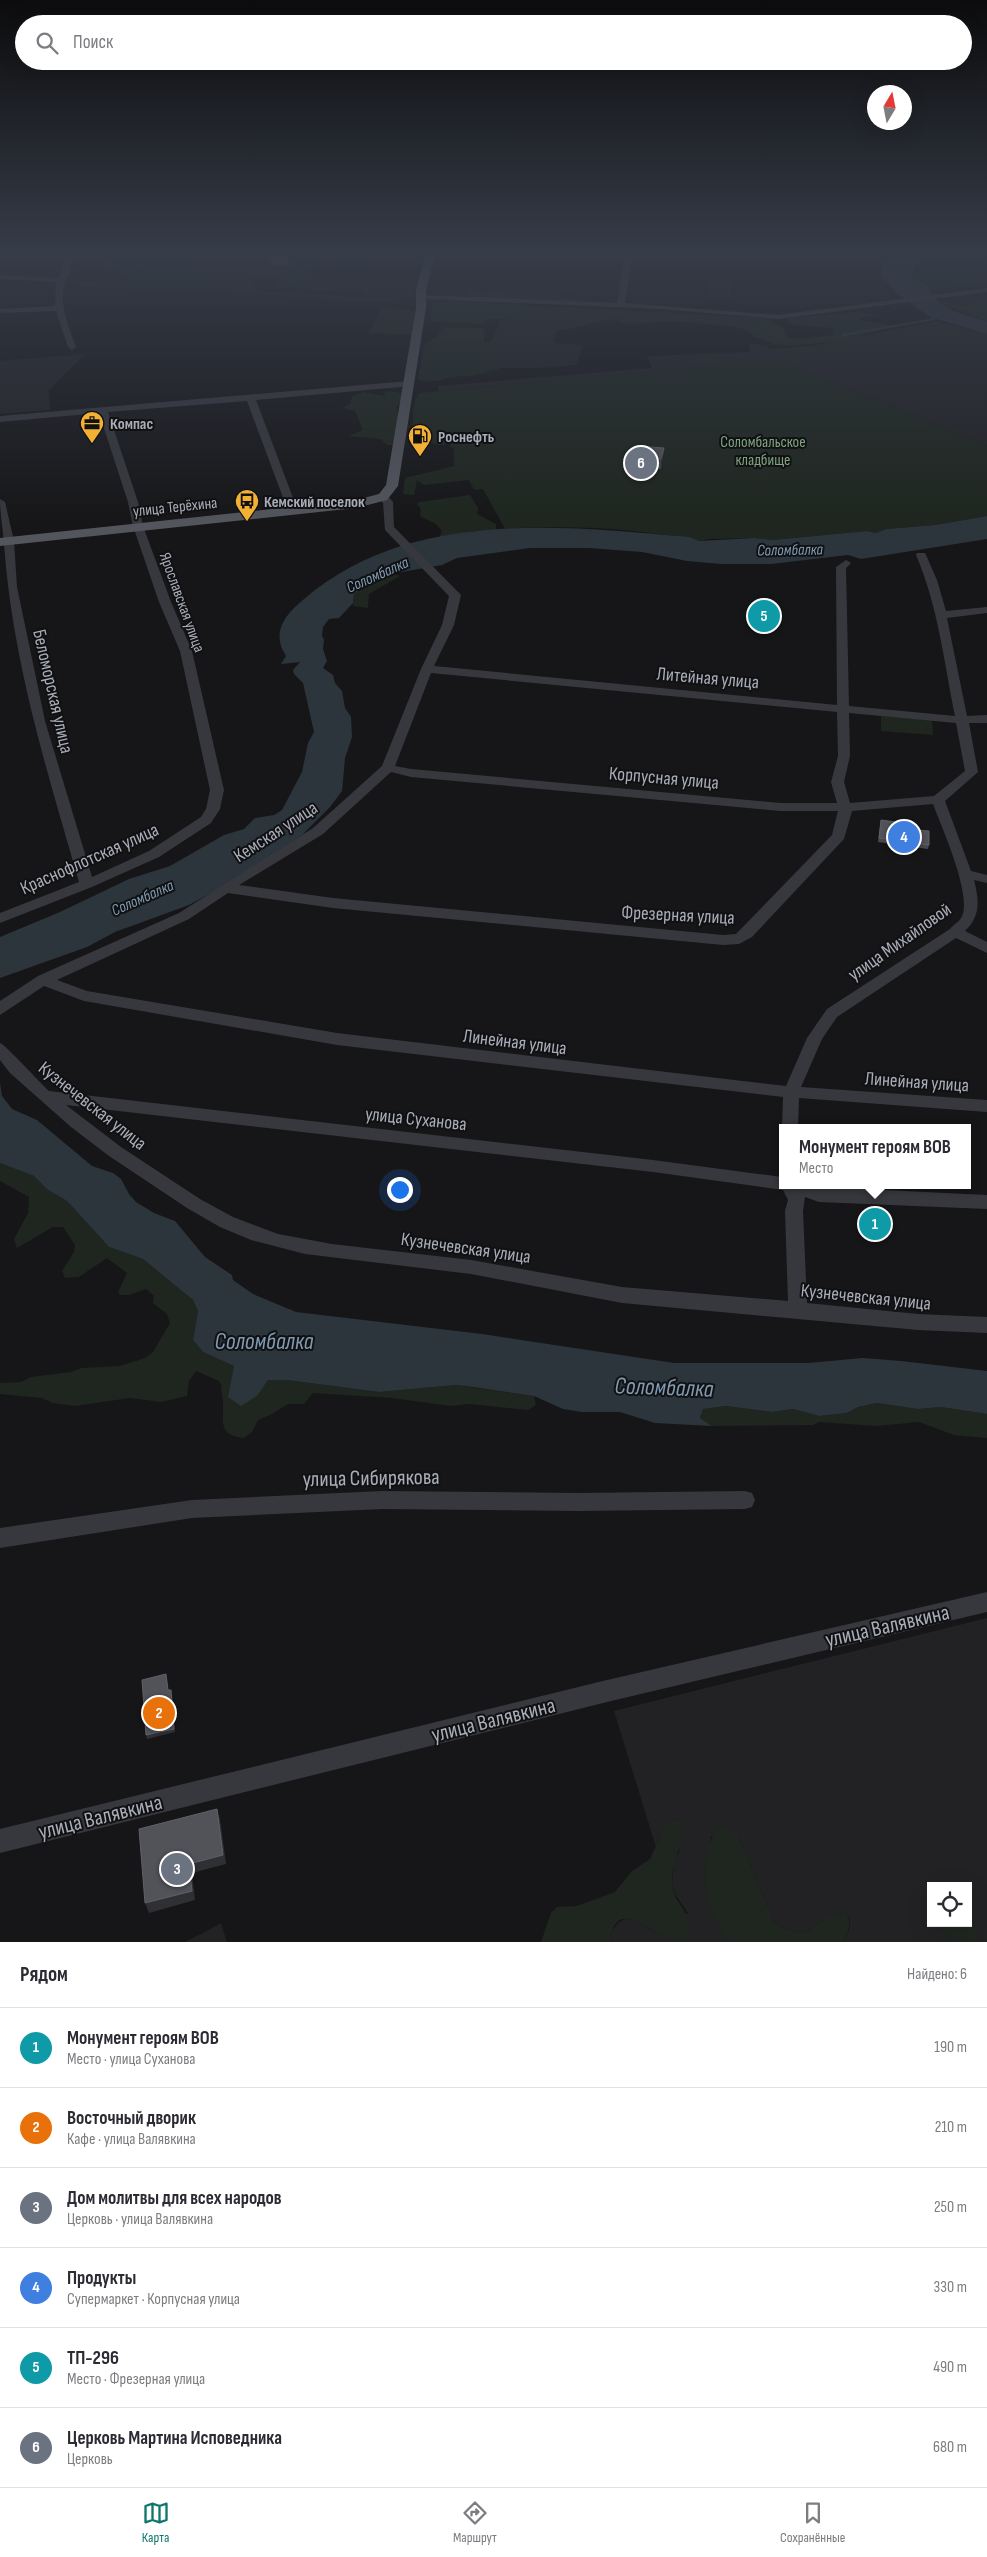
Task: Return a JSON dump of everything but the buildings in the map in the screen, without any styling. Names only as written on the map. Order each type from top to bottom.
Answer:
[{"type":"main road","points":[[383,497],[392,486],[416,343]]},
{"type":"main road","name":"улица Терёхина","points":[[4,541],[356,504],[383,497]]},
{"type":"street","points":[[71,343],[72,347]]},
{"type":"street","points":[[0,419],[410,384]]},
{"type":"street","points":[[251,398],[293,511]]},
{"type":"street","name":"Ярославская улица","points":[[103,411],[138,526],[165,602],[186,651],[217,790],[213,808]]},
{"type":"street","name":"Кемская улица","points":[[4,1006],[44,980],[184,916],[225,888],[318,831],[388,768],[426,669],[448,625],[455,602],[455,595],[388,528],[388,502],[383,497]]},
{"type":"street","name":"Беломорская улица","points":[[0,502],[12,587],[39,721],[87,884]]},
{"type":"street","points":[[921,555],[932,580],[941,615],[972,772]]},
{"type":"street","points":[[846,563],[841,567],[844,756],[837,771],[841,798],[846,807]]},
{"type":"street","points":[[941,615],[987,610]]},
{"type":"street","name":"Литейная улица","points":[[426,669],[961,720],[987,719]]},
{"type":"street","name":"Корпусная улица","points":[[388,768],[411,773],[780,807],[846,807],[938,800]]},
{"type":"street","points":[[938,800],[972,772],[987,773]]},
{"type":"street","name":"улица Михайловой","points":[[790,1124],[792,1092],[814,1038],[832,1013],[955,932],[969,918],[971,907],[966,874],[938,800]]},
{"type":"street","name":"Фрезерная улица","points":[[225,888],[391,909],[723,940],[739,938],[747,934],[839,836],[846,807]]},
{"type":"street","name":"Краснофлотская улица","points":[[0,918],[87,884],[154,854],[206,820],[213,808]]},
{"type":"street","points":[[966,874],[987,878]]},
{"type":"street","points":[[955,932],[987,948]]},
{"type":"street","name":"Линейная улица","points":[[44,980],[84,996],[337,1039],[792,1092],[987,1106]]},
{"type":"street","name":"Кузнечевская улица","points":[[0,1050],[7,1062],[45,1096],[137,1167],[212,1215],[256,1234],[298,1246],[470,1267],[621,1295],[798,1310],[936,1325],[987,1325]]},
{"type":"street","name":"улица Суханова","points":[[45,1096],[653,1166],[779,1184]]},
{"type":"street","points":[[792,1189],[798,1202],[794,1211],[798,1310]]},
{"type":"street","points":[[800,1189],[819,1195],[987,1202]]},
{"type":"street","name":"улица Сибирякова","points":[[0,1538],[211,1508],[382,1500],[578,1502],[745,1500]]},
{"type":"street","name":"улица Валявкина","points":[[0,1841],[607,1691],[987,1602]]},
{"type":"shaded area","points":[[490,343],[555,343],[583,345],[576,365],[539,368],[479,368]]},
{"type":"shaded area","points":[[829,343],[987,343],[987,446],[777,360],[439,391],[438,386],[652,368],[647,356],[750,352],[749,344],[767,345],[768,349],[812,346]]},
{"type":"shaded area","points":[[85,354],[49,390],[50,410],[0,414],[0,361]]},
{"type":"shaded area","points":[[987,1618],[987,1942],[843,1942],[849,1930],[850,1920],[846,1911],[822,1921],[808,1932],[800,1933],[782,1927],[774,1922],[739,1837],[711,1836],[704,1881],[728,1942],[611,1942],[612,1931],[618,1923],[625,1919],[635,1920],[657,1933],[688,1913],[675,1894],[672,1884],[674,1860],[679,1853],[681,1821],[674,1820],[660,1836],[656,1847],[614,1711]]},
{"type":"shaded area","points":[[221,1923],[227,1942],[185,1942],[201,1934]]},
{"type":"green space","points":[[428,343],[488,343],[511,346],[510,348],[491,347],[484,364],[479,367],[503,369],[473,376],[456,376],[432,382],[418,379],[424,345]]},
{"type":"green space","points":[[769,343],[822,343],[791,346]]},
{"type":"green space","name":"Соломбальское кладбище","points":[[777,360],[987,446],[987,516],[935,525],[886,529],[876,533],[867,531],[773,540],[754,538],[699,541],[627,530],[553,527],[505,529],[483,489],[474,490],[469,480],[424,485],[417,480],[414,495],[403,494],[405,478],[454,466],[454,448],[450,447],[450,444],[439,445],[411,439],[415,401],[420,393]]},
{"type":"green space","points":[[388,391],[401,393],[402,401],[397,407],[399,417],[394,445],[387,445],[381,439],[348,436],[363,430],[355,411],[342,408],[350,404],[352,397],[363,392],[385,396],[384,393]]},
{"type":"green space","points":[[470,495],[478,508],[477,514],[496,524],[496,531],[474,531],[439,538],[442,531],[436,524],[420,516],[421,509],[417,504],[419,502]]},
{"type":"green space","points":[[394,574],[400,576],[369,594],[368,608],[353,606],[354,594],[375,577]]},
{"type":"green space","points":[[881,716],[932,720],[933,735],[881,731]]},
{"type":"green space","points":[[0,1163],[34,1176],[48,1190],[67,1201],[109,1247],[143,1259],[193,1300],[198,1311],[193,1340],[203,1352],[234,1366],[229,1397],[258,1395],[268,1380],[287,1380],[379,1392],[455,1385],[534,1396],[536,1405],[528,1410],[469,1404],[451,1406],[392,1398],[313,1393],[304,1404],[288,1404],[258,1420],[252,1432],[244,1438],[229,1434],[226,1431],[223,1421],[223,1401],[219,1381],[196,1371],[189,1381],[187,1396],[161,1402],[130,1398],[75,1406],[53,1403],[42,1398],[0,1394],[0,1383],[21,1382],[31,1377],[71,1372],[82,1368],[120,1366],[145,1358],[153,1352],[170,1323],[167,1314],[153,1303],[154,1296],[146,1289],[129,1295],[120,1295],[118,1292],[127,1273],[107,1258],[79,1277],[65,1278],[62,1271],[74,1252],[75,1245],[63,1227],[53,1227],[17,1248],[14,1239],[28,1213],[29,1197],[0,1181]]},
{"type":"green space","points":[[877,1403],[918,1409],[941,1407],[987,1414],[987,1438],[954,1435],[919,1422],[876,1426],[819,1422],[813,1425],[712,1426],[700,1418],[703,1409],[726,1406],[772,1412],[793,1409],[821,1416],[847,1413],[858,1407]]},
{"type":"green space","points":[[674,1820],[681,1821],[682,1837],[672,1874],[673,1890],[686,1914],[689,1937],[679,1941],[670,1939],[638,1922],[628,1919],[620,1920],[614,1927],[611,1942],[541,1942],[551,1913],[557,1907],[577,1906],[615,1892],[632,1871],[650,1859],[666,1824]]},
{"type":"green space","points":[[723,1825],[739,1837],[774,1922],[800,1933],[808,1932],[828,1916],[846,1911],[849,1926],[843,1942],[728,1942],[710,1909],[704,1881],[707,1850],[716,1827]]},
{"type":"green space","points":[[972,1905],[978,1941],[986,1942],[950,1942],[951,1938],[946,1931],[939,1927],[972,1927]]},
{"type":"water","name":"Соломбалка","points":[[987,516],[987,539],[861,559],[848,555],[771,564],[721,564],[687,561],[642,552],[589,548],[530,548],[457,558],[442,565],[379,576],[354,594],[353,603],[339,618],[329,619],[323,627],[323,649],[327,661],[323,668],[333,675],[335,683],[342,691],[345,708],[351,717],[352,737],[345,758],[342,791],[330,807],[302,835],[233,881],[189,905],[115,932],[87,947],[0,978],[0,937],[60,912],[129,879],[170,866],[224,835],[244,829],[255,818],[274,815],[282,810],[302,772],[308,743],[314,732],[303,683],[294,674],[293,670],[300,662],[281,664],[286,656],[280,639],[280,632],[286,618],[297,605],[346,570],[391,549],[439,536],[488,530],[590,529],[689,537],[699,541],[754,538],[773,540],[867,531],[876,533],[886,529],[935,525]]},
{"type":"water","name":"Соломбалка","points":[[0,1083],[2,1096],[12,1109],[37,1120],[92,1166],[113,1173],[121,1179],[136,1202],[154,1213],[175,1221],[205,1257],[232,1275],[233,1280],[253,1294],[296,1312],[482,1334],[674,1363],[808,1363],[863,1358],[987,1371],[987,1414],[941,1407],[918,1409],[877,1403],[858,1407],[847,1413],[820,1416],[793,1409],[772,1412],[726,1406],[703,1409],[700,1418],[712,1426],[655,1423],[620,1412],[582,1412],[563,1409],[534,1396],[455,1385],[379,1392],[287,1380],[268,1380],[258,1395],[241,1406],[228,1397],[234,1366],[203,1352],[193,1340],[198,1311],[193,1300],[143,1259],[109,1247],[67,1201],[48,1190],[34,1176],[0,1163]]},
{"type":"place","name":"Компас","points":[[92,444]]},
{"type":"place","name":"Роснефть","points":[[420,457]]},
{"type":"place","name":"Церковь Мартина Исповедника","points":[[641,463]]},
{"type":"place","name":"Кемский поселок","points":[[247,522]]},
{"type":"place","name":"ТП-296","points":[[764,616]]},
{"type":"place","name":"Продукты","points":[[904,837]]},
{"type":"place","name":"Монумент героям ВОВ","points":[[875,1224]]},
{"type":"place","name":"Восточный дворик","points":[[159,1713]]},
{"type":"place","name":"Дом молитвы для всех народов","points":[[177,1869]]}]
